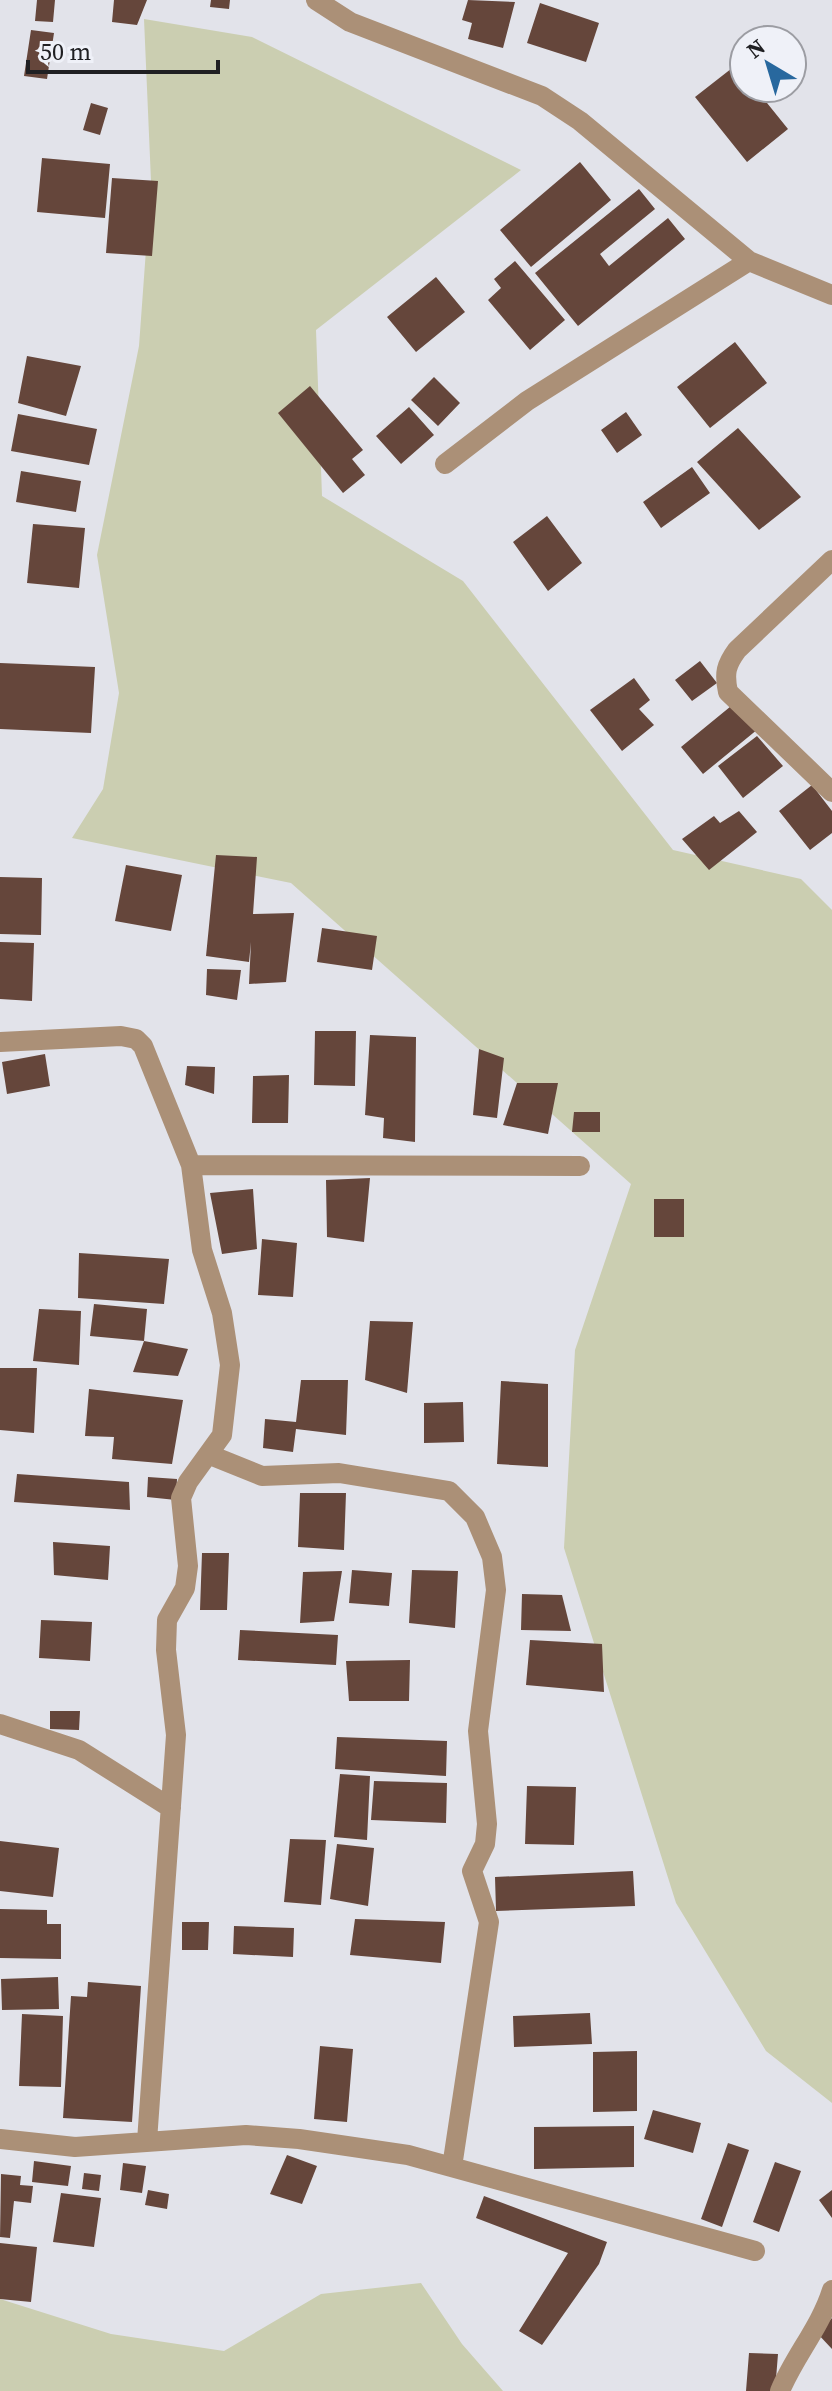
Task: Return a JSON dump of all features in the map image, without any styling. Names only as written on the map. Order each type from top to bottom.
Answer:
[{"type":"street","points":[[316,0],[350,22],[542,96],[580,121],[749,261],[832,295]]},
{"type":"street","points":[[445,464],[527,401],[749,261]]},
{"type":"street","points":[[832,560],[737,650],[726,665],[725,677],[728,692],[832,792]]},
{"type":"street","points":[[0,1042],[121,1036],[136,1039],[143,1046],[191,1165],[202,1250],[222,1313],[230,1365],[222,1435],[188,1482],[181,1498],[188,1566],[185,1588],[167,1620],[166,1670],[176,1735],[147,2141]]},
{"type":"street","points":[[191,1165],[580,1166]]},
{"type":"street","points":[[210,1455],[262,1476],[339,1473],[449,1491],[475,1517],[492,1557],[496,1590],[478,1751],[487,1824],[485,1844],[472,1871],[489,1922],[452,2167]]},
{"type":"street","points":[[0,1724],[79,1750],[171,1808]]},
{"type":"street","points":[[0,2139],[75,2147],[246,2135],[299,2139],[408,2155],[755,2251]]},
{"type":"street","points":[[780,2391],[792,2362],[825,2314],[832,2290]]},
{"type":"green space","points":[[144,19],[252,37],[521,170],[316,330],[322,496],[463,581],[673,850],[801,879],[832,910],[832,2103],[766,2051],[676,1903],[564,1548],[575,1350],[631,1184],[291,883],[72,838],[103,789],[119,693],[97,555],[139,346],[151,181]]},
{"type":"green space","points":[[421,2283],[462,2344],[503,2391],[0,2391],[0,2299],[111,2334],[224,2351],[321,2294]]},
{"type":"building","points":[[37,0],[55,0],[53,22],[35,21]]},
{"type":"building","points":[[114,0],[147,0],[137,25],[112,22]]},
{"type":"building","points":[[211,0],[230,0],[229,9],[210,7]]},
{"type":"building","points":[[468,0],[515,2],[503,48],[468,39],[472,23],[462,20]]},
{"type":"building","points":[[540,3],[599,23],[586,62],[527,43]]},
{"type":"building","points":[[31,30],[54,33],[47,79],[24,76]]},
{"type":"building","points":[[728,71],[728,104],[768,104],[788,129],[747,162],[695,97]]},
{"type":"building","points":[[91,103],[108,108],[100,135],[83,130]]},
{"type":"building","points":[[42,158],[110,164],[105,218],[37,212]]},
{"type":"building","points":[[580,162],[611,200],[531,267],[500,230]]},
{"type":"building","points":[[112,178],[158,181],[152,256],[106,253]]},
{"type":"building","points":[[639,189],[655,209],[600,254],[609,266],[668,218],[685,239],[578,326],[535,273]]},
{"type":"building","points":[[515,261],[565,320],[530,350],[488,300],[501,288],[494,279]]},
{"type":"building","points":[[436,277],[465,312],[416,352],[387,317]]},
{"type":"building","points":[[735,342],[767,383],[710,428],[677,387]]},
{"type":"building","points":[[27,356],[81,366],[66,416],[18,403]]},
{"type":"building","points":[[434,377],[460,403],[438,426],[411,400]]},
{"type":"building","points":[[310,386],[363,450],[352,459],[365,475],[343,493],[278,413]]},
{"type":"building","points":[[409,407],[434,435],[401,464],[376,436]]},
{"type":"building","points":[[626,412],[642,435],[617,453],[601,430]]},
{"type":"building","points":[[18,414],[97,429],[89,465],[11,451]]},
{"type":"building","points":[[738,428],[801,497],[759,530],[697,462]]},
{"type":"building","points":[[692,467],[710,493],[661,528],[643,502]]},
{"type":"building","points":[[21,471],[81,481],[76,512],[16,502]]},
{"type":"building","points":[[547,516],[582,563],[548,591],[513,542]]},
{"type":"building","points":[[33,524],[85,528],[79,588],[27,583]]},
{"type":"building","points":[[700,661],[717,683],[692,701],[675,680]]},
{"type":"building","points":[[0,663],[95,667],[91,733],[0,729]]},
{"type":"building","points":[[634,678],[650,700],[639,709],[654,725],[622,751],[590,710]]},
{"type":"building","points":[[736,702],[758,729],[703,774],[681,747]]},
{"type":"building","points":[[757,736],[783,766],[743,798],[718,766]]},
{"type":"building","points":[[812,785],[832,811],[832,833],[810,850],[779,811]]},
{"type":"building","points":[[739,811],[757,832],[709,870],[682,839],[714,816],[720,823]]},
{"type":"building","points":[[216,855],[257,857],[253,914],[294,913],[286,982],[249,984],[251,942],[249,962],[206,956]]},
{"type":"building","points":[[126,865],[182,875],[171,931],[115,921]]},
{"type":"building","points":[[0,877],[42,878],[41,935],[0,934]]},
{"type":"building","points":[[322,928],[377,936],[372,970],[317,962]]},
{"type":"building","points":[[0,942],[34,943],[32,1001],[0,999]]},
{"type":"building","points":[[207,969],[241,970],[237,1000],[206,995]]},
{"type":"building","points":[[315,1031],[356,1031],[355,1086],[314,1085]]},
{"type":"building","points":[[370,1035],[416,1037],[415,1142],[383,1138],[384,1118],[365,1115]]},
{"type":"building","points":[[479,1049],[504,1058],[497,1118],[473,1115]]},
{"type":"building","points":[[45,1054],[50,1086],[7,1094],[2,1062]]},
{"type":"building","points":[[187,1066],[215,1067],[214,1094],[185,1085]]},
{"type":"building","points":[[289,1075],[288,1123],[252,1123],[253,1076]]},
{"type":"building","points":[[517,1083],[558,1083],[548,1134],[503,1125]]},
{"type":"building","points":[[574,1112],[600,1112],[600,1132],[572,1132]]},
{"type":"building","points":[[370,1178],[364,1242],[327,1237],[326,1180]]},
{"type":"building","points":[[253,1189],[257,1249],[222,1254],[210,1193]]},
{"type":"building","points":[[654,1199],[684,1199],[684,1237],[654,1237]]},
{"type":"building","points":[[262,1239],[297,1243],[293,1297],[258,1295]]},
{"type":"building","points":[[79,1253],[169,1259],[164,1304],[78,1298]]},
{"type":"building","points":[[94,1304],[147,1309],[144,1341],[90,1336]]},
{"type":"building","points":[[39,1309],[81,1311],[79,1365],[33,1361]]},
{"type":"building","points":[[370,1321],[413,1322],[407,1393],[365,1380]]},
{"type":"building","points":[[144,1341],[188,1349],[178,1376],[133,1372]]},
{"type":"building","points":[[0,1368],[37,1368],[34,1433],[0,1430]]},
{"type":"building","points":[[301,1380],[348,1380],[346,1435],[296,1429],[293,1452],[263,1448],[265,1419],[296,1422]]},
{"type":"building","points":[[501,1381],[548,1384],[548,1467],[497,1464]]},
{"type":"building","points":[[89,1389],[183,1400],[172,1464],[112,1459],[114,1437],[85,1436]]},
{"type":"building","points":[[463,1402],[464,1442],[424,1443],[424,1403]]},
{"type":"building","points":[[17,1474],[129,1482],[130,1510],[14,1502]]},
{"type":"building","points":[[148,1477],[177,1479],[176,1500],[147,1497]]},
{"type":"building","points":[[300,1493],[346,1493],[344,1550],[298,1547]]},
{"type":"building","points":[[53,1542],[110,1546],[108,1580],[54,1575]]},
{"type":"building","points":[[202,1553],[229,1553],[227,1610],[200,1610]]},
{"type":"building","points":[[352,1570],[392,1573],[389,1606],[349,1603]]},
{"type":"building","points":[[412,1570],[458,1571],[455,1628],[409,1623]]},
{"type":"building","points":[[342,1571],[334,1621],[300,1623],[303,1572]]},
{"type":"building","points":[[522,1594],[562,1595],[571,1631],[521,1630]]},
{"type":"building","points":[[41,1620],[92,1622],[90,1661],[39,1658]]},
{"type":"building","points":[[240,1630],[338,1635],[336,1665],[238,1660]]},
{"type":"building","points":[[530,1640],[602,1644],[604,1692],[526,1685]]},
{"type":"building","points":[[410,1660],[409,1701],[349,1701],[346,1661]]},
{"type":"building","points":[[50,1711],[80,1711],[79,1730],[50,1729]]},
{"type":"building","points":[[337,1737],[447,1741],[446,1776],[335,1769]]},
{"type":"building","points":[[340,1774],[370,1776],[367,1840],[334,1837]]},
{"type":"building","points":[[374,1781],[447,1783],[446,1823],[371,1820]]},
{"type":"building","points":[[527,1786],[576,1787],[574,1845],[525,1844]]},
{"type":"building","points":[[290,1839],[326,1840],[321,1905],[284,1902]]},
{"type":"building","points":[[0,1841],[59,1848],[53,1897],[0,1891]]},
{"type":"building","points":[[337,1844],[374,1848],[368,1906],[330,1899]]},
{"type":"building","points":[[633,1871],[635,1906],[496,1911],[495,1877]]},
{"type":"building","points":[[0,1909],[47,1910],[47,1924],[61,1924],[61,1959],[0,1958]]},
{"type":"building","points":[[355,1919],[445,1922],[441,1963],[350,1955]]},
{"type":"building","points":[[182,1922],[209,1922],[208,1950],[182,1950]]},
{"type":"building","points":[[234,1926],[294,1928],[293,1957],[233,1954]]},
{"type":"building","points":[[58,1977],[59,2009],[2,2010],[1,1979]]},
{"type":"building","points":[[88,1982],[141,1986],[132,2122],[63,2118],[71,1996],[87,1997]]},
{"type":"building","points":[[590,2013],[592,2044],[514,2047],[513,2016]]},
{"type":"building","points":[[22,2014],[63,2016],[61,2087],[19,2086]]},
{"type":"building","points":[[320,2046],[353,2049],[347,2122],[314,2119]]},
{"type":"building","points":[[637,2051],[637,2111],[593,2112],[593,2052]]},
{"type":"building","points":[[653,2110],[701,2123],[693,2153],[644,2139]]},
{"type":"building","points":[[634,2126],[634,2167],[534,2169],[534,2127]]},
{"type":"building","points":[[728,2143],[749,2150],[722,2227],[701,2219]]},
{"type":"building","points":[[287,2155],[317,2166],[302,2204],[270,2194]]},
{"type":"building","points":[[34,2161],[71,2166],[68,2186],[32,2182]]},
{"type":"building","points":[[775,2162],[801,2171],[779,2232],[753,2222]]},
{"type":"building","points":[[123,2163],[146,2166],[142,2193],[120,2190]]},
{"type":"building","points":[[84,2173],[101,2175],[99,2191],[82,2189]]},
{"type":"building","points":[[1,2174],[21,2176],[20,2185],[33,2186],[31,2203],[14,2201],[10,2238],[0,2237]]},
{"type":"building","points":[[148,2190],[169,2194],[167,2209],[145,2205]]},
{"type":"building","points":[[832,2190],[832,2218],[819,2200]]},
{"type":"building","points":[[61,2193],[101,2198],[94,2247],[53,2242]]},
{"type":"building","points":[[484,2196],[607,2242],[599,2264],[542,2345],[519,2331],[568,2253],[476,2218]]},
{"type":"building","points":[[0,2243],[37,2247],[31,2302],[0,2299]]},
{"type":"building","points":[[832,2318],[832,2349],[817,2333]]},
{"type":"building","points":[[749,2353],[778,2354],[775,2391],[746,2391]]}]
